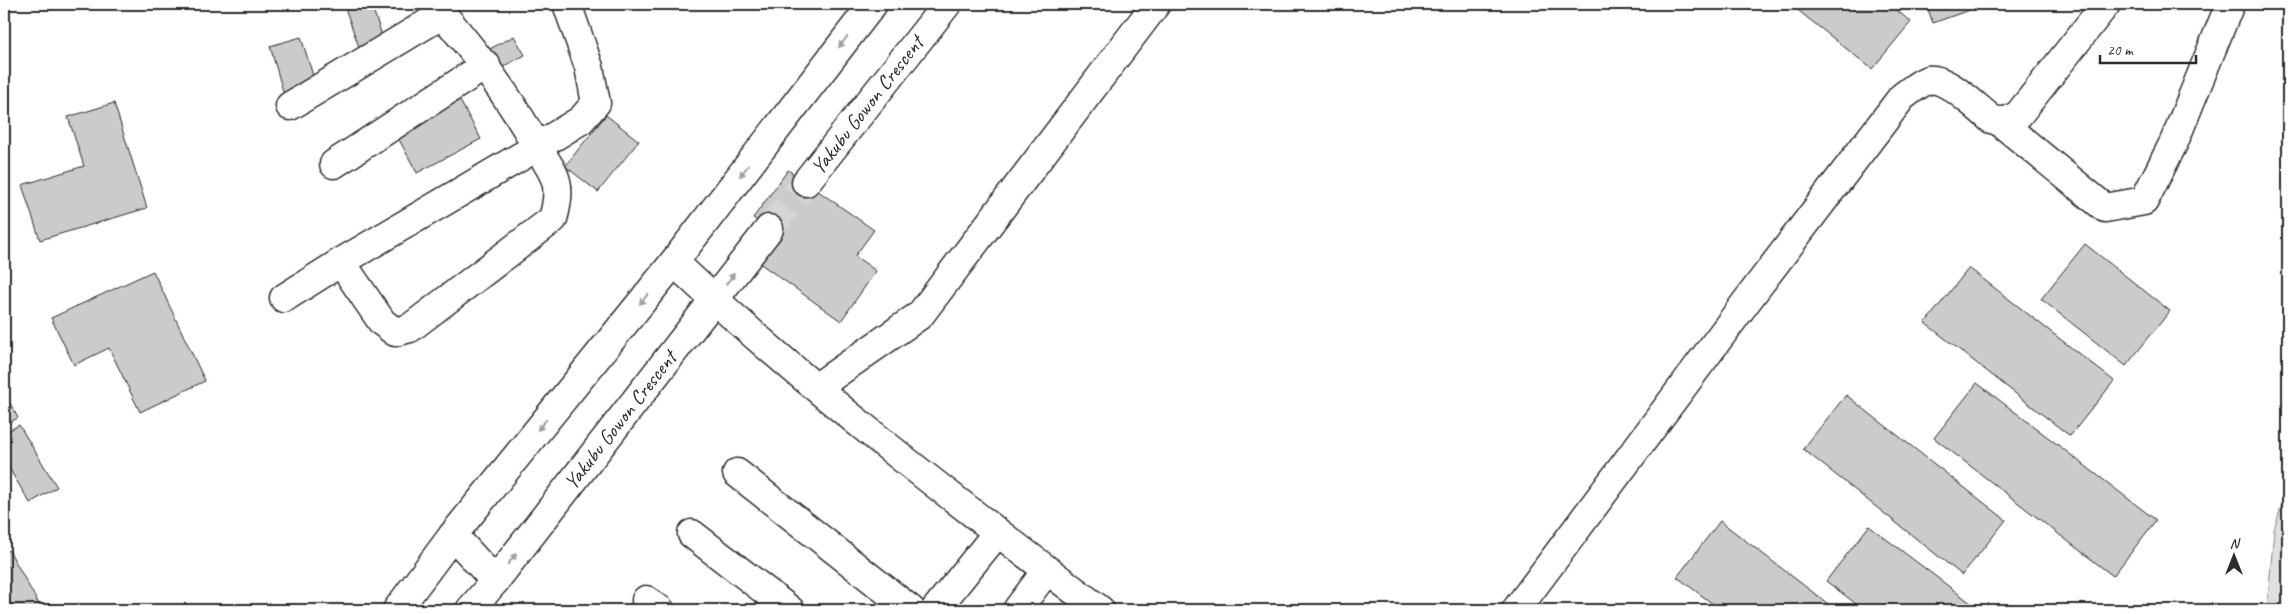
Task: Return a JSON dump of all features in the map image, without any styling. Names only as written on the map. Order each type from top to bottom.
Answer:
[{"type":"street","points":[[284,298],[341,262],[582,120],[596,103],[590,67],[567,4]]},
{"type":"street","points":[[397,610],[453,535],[674,262],[873,4]]},
{"type":"street","name":"Yakubu Gowon Crescent","points":[[806,182],[947,4]]},
{"type":"street","points":[[817,387],[920,315],[1156,4]]},
{"type":"street","points":[[2000,122],[2009,121],[2019,114],[2106,4]]},
{"type":"street","points":[[1516,610],[1902,97],[1915,87],[1930,80],[1944,82],[1991,119],[2000,122],[2105,208],[2144,201],[2174,142],[2230,4]]},
{"type":"street","points":[[290,106],[439,9],[486,65],[521,116],[537,147],[556,176],[559,200],[553,219],[410,328],[395,332],[382,322],[341,262]]},
{"type":"street","points":[[334,164],[486,65]]},
{"type":"street","name":"Yakubu Gowon Crescent","points":[[470,610],[495,582],[769,229]]},
{"type":"street","points":[[674,262],[714,300],[817,387],[997,533],[1100,610]]},
{"type":"street","points":[[738,473],[911,610]]},
{"type":"street","points":[[935,610],[997,533]]},
{"type":"street","points":[[692,534],[790,610]]},
{"type":"street","points":[[453,535],[495,582]]},
{"type":"street","points":[[1017,610],[1047,570]]},
{"type":"shaded area","points":[[2288,484],[2288,610],[2267,610],[2274,530]]},
{"type":"building","points":[[357,4],[371,4],[383,38],[359,47],[345,8]]},
{"type":"building","points":[[1790,4],[1889,4],[1911,22],[1872,69]]},
{"type":"building","points":[[1926,4],[1986,4],[1933,23]]},
{"type":"building","points":[[514,36],[525,55],[497,70],[486,51]]},
{"type":"building","points":[[301,37],[316,85],[284,95],[270,46]]},
{"type":"building","points":[[458,97],[481,139],[417,173],[395,132]]},
{"type":"building","points":[[114,103],[147,208],[40,240],[22,185],[84,166],[68,117]]},
{"type":"building","points":[[606,115],[639,141],[598,192],[565,166]]},
{"type":"building","points":[[788,170],[874,230],[855,256],[876,271],[841,321],[758,262],[769,229],[753,218]]},
{"type":"building","points":[[2085,244],[2170,311],[2126,366],[2041,299]]},
{"type":"building","points":[[1969,268],[2114,381],[2070,436],[1925,323]]},
{"type":"building","points":[[153,271],[205,381],[140,412],[109,348],[74,365],[51,318]]},
{"type":"building","points":[[1977,383],[2156,520],[2113,576],[1934,438]]},
{"type":"building","points":[[4,392],[18,418],[4,425]]},
{"type":"building","points":[[1846,395],[2006,520],[1962,575],[1803,449]]},
{"type":"building","points":[[19,425],[57,487],[30,503],[4,460],[4,433]]},
{"type":"building","points":[[1720,521],[1836,610],[1721,610],[1677,577]]},
{"type":"building","points":[[1869,526],[1980,610],[1864,610],[1826,581]]},
{"type":"building","points":[[9,550],[42,610],[4,610],[4,553]]},
{"type":"tunnel","points":[[769,229],[806,182]]}]
